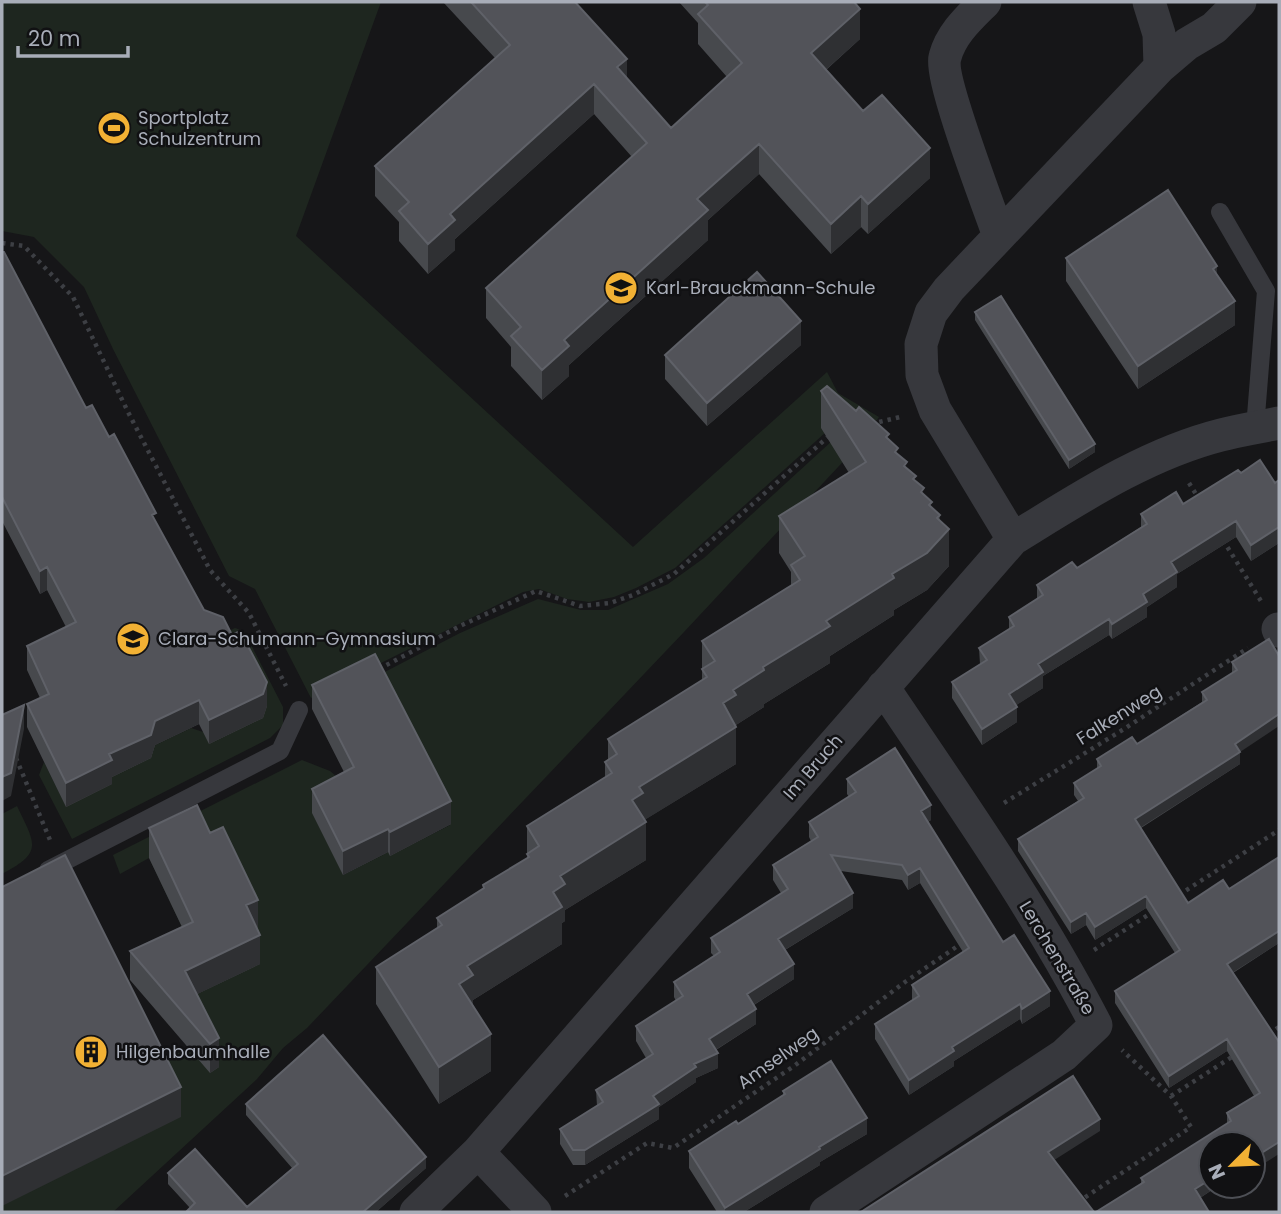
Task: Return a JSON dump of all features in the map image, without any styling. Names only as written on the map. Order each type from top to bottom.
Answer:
[{"type":"street","points":[[985,2],[959,27],[944,59],[954,109],[999,236]]},
{"type":"street","points":[[1149,2],[1159,34],[1160,67]]},
{"type":"street","points":[[1013,539],[935,410],[922,375],[922,344],[931,313],[948,289],[1160,67],[1187,44],[1214,28],[1240,2]]},
{"type":"street","name":"Im Bruch","points":[[416,1212],[478,1152],[1013,539],[1092,491],[1170,452],[1219,435],[1267,426]]},
{"type":"street","name":"Lerchenstraße","points":[[826,1212],[1064,1055],[1096,1025],[1067,968],[974,821],[883,687]]},
{"type":"street","points":[[478,1152],[548,1205]]},
{"type":"lane","points":[[1220,212],[1266,292],[1267,426]]},
{"type":"lane","points":[[37,876],[280,751],[299,710]]},
{"type":"path","points":[[2,243],[24,246],[73,297],[128,412],[210,570],[249,613],[299,710]]},
{"type":"path","points":[[868,425],[935,410]]},
{"type":"path","points":[[376,671],[460,626],[536,591],[580,606],[610,603],[633,595],[674,574],[829,436],[842,432]]},
{"type":"path","points":[[1170,452],[1199,499]]},
{"type":"path","points":[[1220,535],[1279,630]]},
{"type":"path","name":"Falkenweg","points":[[974,821],[1279,630]]},
{"type":"path","points":[[13,751],[60,864]]},
{"type":"path","points":[[1179,895],[1279,830]]},
{"type":"path","points":[[1067,968],[1156,910]]},
{"type":"path","name":"Amselweg","points":[[548,1205],[647,1143],[673,1148],[794,1066],[905,982],[970,938]]},
{"type":"path","points":[[1073,1205],[1191,1128],[1171,1096],[1096,1025]]},
{"type":"path","points":[[1258,1041],[1279,1027]]},
{"type":"path","points":[[1171,1096],[1236,1055]]},
{"type":"shaded area","points":[[2,2],[381,2],[296,236],[633,547],[827,372],[838,393],[879,417],[877,420],[826,432],[675,568],[636,588],[614,597],[589,602],[567,599],[539,589],[523,592],[311,698],[255,589],[229,576],[84,287],[34,237],[2,231]]},
{"type":"shaded area","points":[[867,436],[307,1028],[283,1048],[257,1079],[113,1212],[2,1212],[2,1206],[154,1065],[205,1040],[167,963],[211,988],[149,858],[120,874],[113,855],[302,760],[330,771],[354,791],[343,875],[388,852],[391,855],[450,825],[375,677],[460,633],[538,599],[581,610],[608,610],[668,584],[704,558],[833,440]]},
{"type":"shaded area","points":[[235,628],[244,631],[283,707],[283,725],[270,738],[72,839],[39,775],[44,762],[66,806],[112,784],[109,778],[155,745],[191,728],[203,732],[220,635]]},
{"type":"shaded area","points":[[17,806],[32,846],[25,859],[2,874],[2,814]]},
{"type":"building","points":[[471,2],[575,2],[627,59],[617,67],[671,128],[742,63],[698,14],[708,5],[705,2],[854,2],[860,9],[811,53],[863,111],[882,95],[930,148],[868,204],[861,196],[831,224],[759,144],[697,199],[708,210],[564,340],[569,346],[542,370],[511,336],[521,327],[486,288],[647,143],[594,84],[450,214],[455,220],[428,244],[399,211],[409,202],[375,166],[510,45]]},
{"type":"building","points":[[1168,190],[1217,266],[1213,269],[1235,301],[1138,366],[1066,258]]},
{"type":"building","points":[[2,252],[86,408],[92,405],[109,437],[114,434],[156,513],[152,515],[204,610],[223,617],[232,635],[240,631],[267,682],[263,694],[209,720],[199,700],[155,721],[151,735],[109,754],[112,760],[66,783],[27,704],[49,694],[27,646],[76,622],[47,567],[40,571],[2,497]]},
{"type":"building","points":[[757,272],[801,321],[707,403],[665,355]]},
{"type":"building","points":[[1001,296],[1095,444],[1069,460],[975,312]]},
{"type":"building","points":[[827,386],[856,411],[859,407],[889,434],[886,437],[898,448],[895,452],[907,462],[904,466],[916,476],[913,479],[924,488],[921,492],[932,502],[929,505],[940,515],[937,518],[949,529],[927,553],[892,574],[894,578],[826,621],[830,626],[763,667],[764,670],[733,690],[736,695],[723,703],[736,727],[639,787],[643,793],[632,800],[646,822],[560,876],[565,884],[553,892],[562,907],[467,966],[473,975],[459,984],[491,1034],[439,1067],[376,967],[442,925],[437,918],[529,857],[527,854],[539,846],[527,826],[612,773],[605,762],[617,754],[608,739],[707,677],[702,669],[715,661],[702,641],[800,580],[791,565],[805,556],[779,516],[866,462],[821,391]]},
{"type":"building","points":[[1260,460],[1275,483],[1279,480],[1279,527],[1251,545],[1236,521],[1171,562],[1177,572],[1143,594],[1147,602],[1112,624],[1109,619],[1038,664],[1043,672],[1009,694],[1017,707],[982,729],[952,682],[987,660],[979,648],[1014,626],[1009,617],[1043,595],[1037,585],[1072,562],[1077,568],[1147,524],[1141,514],[1176,492],[1183,504],[1238,470],[1241,473]]},
{"type":"building","points":[[1269,639],[1279,656],[1279,714],[1235,744],[1240,752],[1135,819],[1188,903],[1223,880],[1229,889],[1279,857],[1279,931],[1227,964],[1279,1042],[1279,1142],[1267,1150],[1267,1130],[1217,1130],[1231,1121],[1227,1113],[1260,1093],[1227,1039],[1169,1076],[1115,991],[1180,950],[1146,896],[1095,927],[1086,913],[1071,922],[1018,839],[1084,798],[1074,783],[1101,766],[1097,759],[1132,737],[1137,744],[1207,700],[1202,692],[1237,670],[1232,662]]},
{"type":"building","points":[[375,654],[451,801],[390,832],[388,829],[343,851],[312,789],[354,767],[312,685]]},
{"type":"building","points":[[24,705],[11,773],[2,777],[2,715]]},
{"type":"building","points":[[895,748],[931,805],[921,811],[1003,942],[1014,935],[1050,991],[1022,1009],[1020,1004],[952,1047],[954,1051],[909,1080],[875,1024],[919,996],[912,985],[969,948],[920,868],[908,875],[902,865],[831,855],[853,893],[778,939],[794,964],[747,994],[756,1009],[709,1039],[718,1053],[694,1064],[696,1067],[653,1096],[659,1104],[585,1150],[573,1150],[560,1129],[603,1102],[596,1090],[653,1054],[636,1026],[683,996],[674,982],[720,952],[711,938],[788,889],[773,865],[818,837],[809,822],[856,792],[847,779]]},
{"type":"building","points":[[197,805],[210,833],[223,827],[258,900],[246,905],[260,935],[185,971],[219,1038],[210,1044],[130,951],[193,922],[149,828]]},
{"type":"building","name":"Hilgenbaumhalle","points":[[65,855],[181,1087],[2,1176],[2,887]]},
{"type":"building","points":[[323,1035],[426,1157],[363,1212],[186,1212],[195,1203],[168,1173],[195,1149],[247,1207],[298,1164],[246,1104]]},
{"type":"building","points":[[831,1061],[867,1118],[725,1208],[689,1151],[736,1121],[738,1124]]},
{"type":"building","points":[[1073,1076],[1100,1119],[1048,1152],[1094,1212],[861,1212]]},
{"type":"building","points":[[1197,1143],[1195,1189],[1197,1200],[1202,1200],[1209,1212],[1096,1212],[1144,1182],[1141,1178]]},
{"type":"place","name":"Sportplatz Schulzentrum","points":[[114,128]]},
{"type":"place","name":"Karl-Brauckmann-Schule","points":[[621,288]]},
{"type":"place","name":"Clara-Schumann-Gymnasium","points":[[133,639]]},
{"type":"place","name":"Hilgenbaumhalle","points":[[91,1052]]}]
